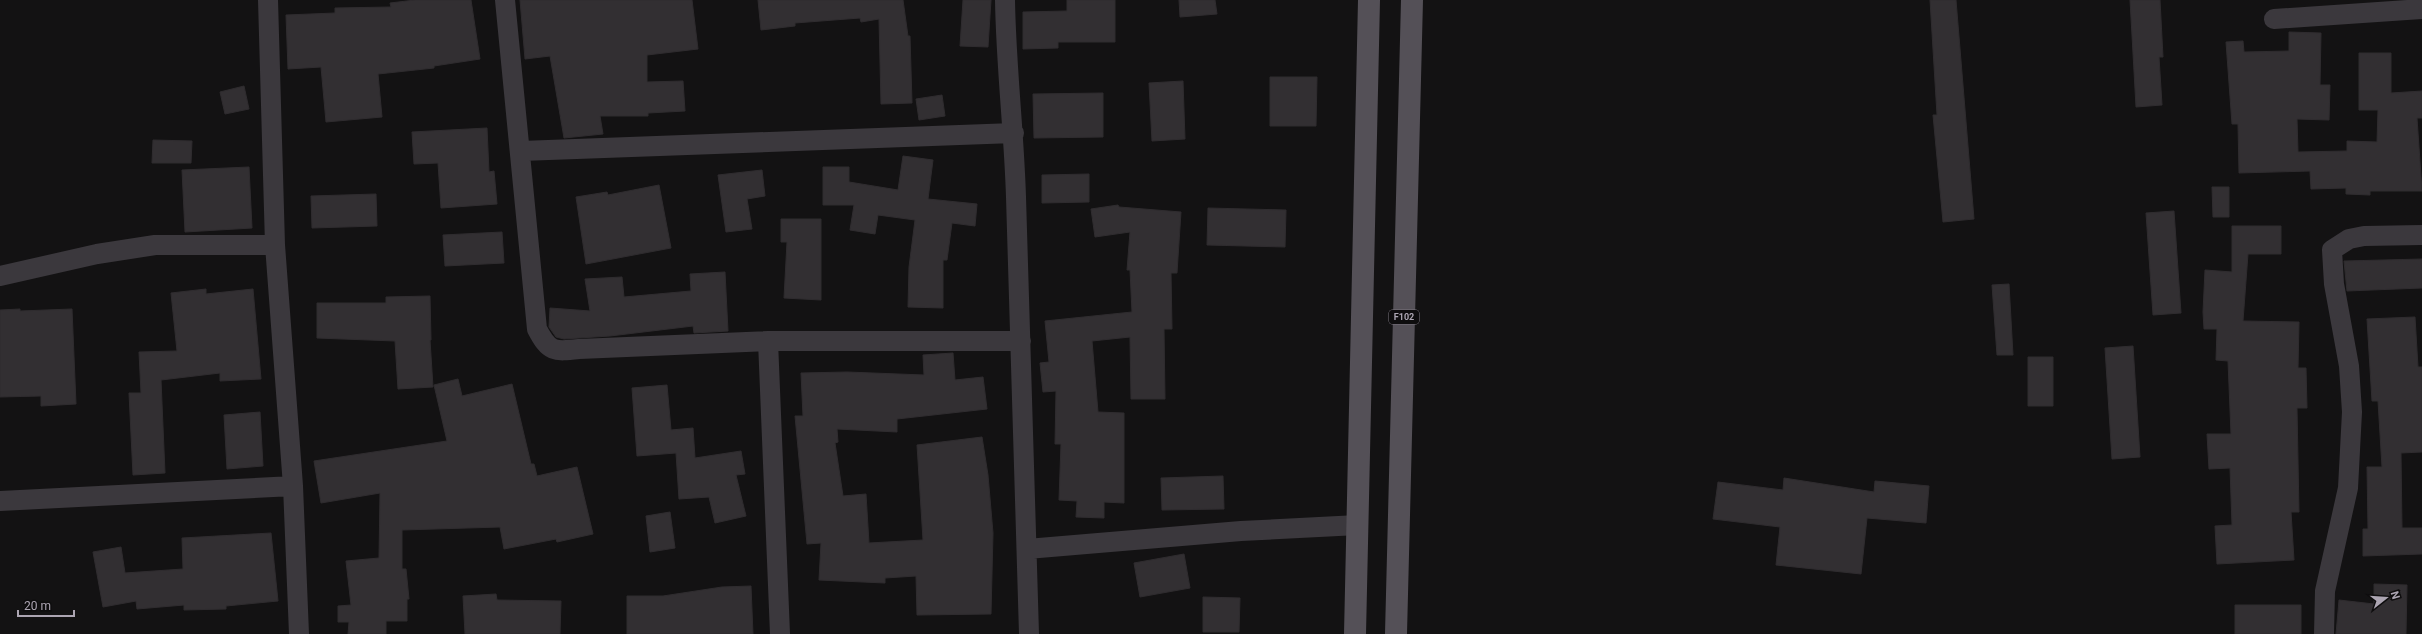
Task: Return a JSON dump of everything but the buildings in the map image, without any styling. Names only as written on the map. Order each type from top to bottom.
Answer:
[{"type":"main road","points":[[1356,634],[1369,0]]},
{"type":"main road","name":"F102","points":[[1396,634],[1412,0]]},
{"type":"street","points":[[268,0],[275,245],[293,486],[299,634]]},
{"type":"street","points":[[505,0],[521,151],[537,329],[545,345],[557,352],[579,349],[768,341],[1021,341]]},
{"type":"street","points":[[1005,0],[1006,45],[1014,133],[1029,634]]},
{"type":"street","points":[[2274,20],[2422,9]]},
{"type":"street","points":[[521,151],[1014,133]]},
{"type":"street","points":[[2324,634],[2325,591],[2348,488],[2352,412],[2349,366],[2334,284],[2332,250],[2349,239],[2364,236],[2422,235]]},
{"type":"street","points":[[0,276],[97,254],[155,245],[275,245]]},
{"type":"street","points":[[768,341],[780,634]]},
{"type":"street","points":[[0,501],[293,486]]},
{"type":"street","points":[[1026,549],[1241,531],[1358,525]]}]
